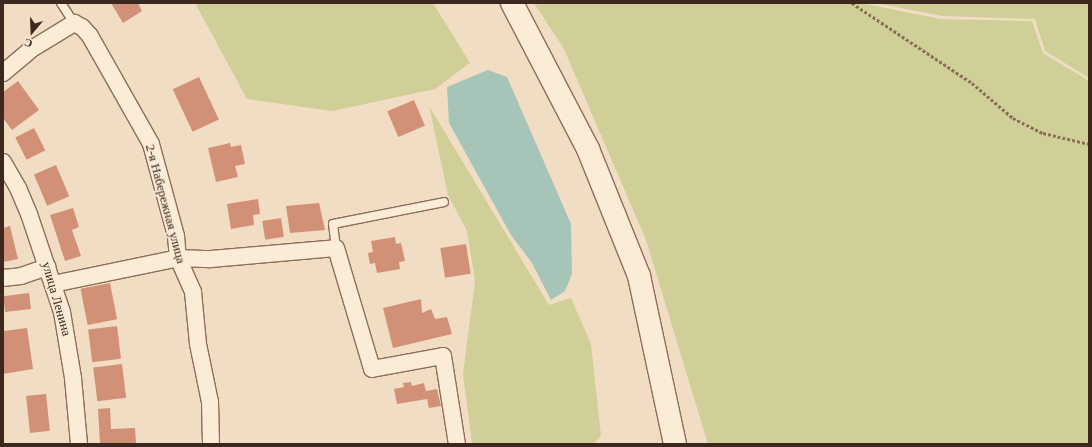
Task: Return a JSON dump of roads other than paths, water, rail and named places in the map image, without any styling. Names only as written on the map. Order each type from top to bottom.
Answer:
[{"type":"main road","points":[[512,3],[588,149],[639,276],[675,444]]},
{"type":"street","points":[[3,73],[30,50],[74,23]]},
{"type":"street","name":"2-я Набережная улица","points":[[74,23],[82,27],[90,36],[98,53],[151,144],[176,236],[178,258],[193,292],[198,344],[210,402],[211,444]]},
{"type":"street","name":"улица Ленина","points":[[3,162],[18,188],[29,214],[62,312],[68,344],[79,444]]},
{"type":"street","points":[[53,284],[178,258],[211,259],[336,248],[372,369],[443,356],[457,444]]},
{"type":"street","points":[[3,278],[21,276],[47,267]]},
{"type":"lane","points":[[61,3],[74,23]]},
{"type":"lane","points":[[336,248],[333,224],[444,202]]}]
